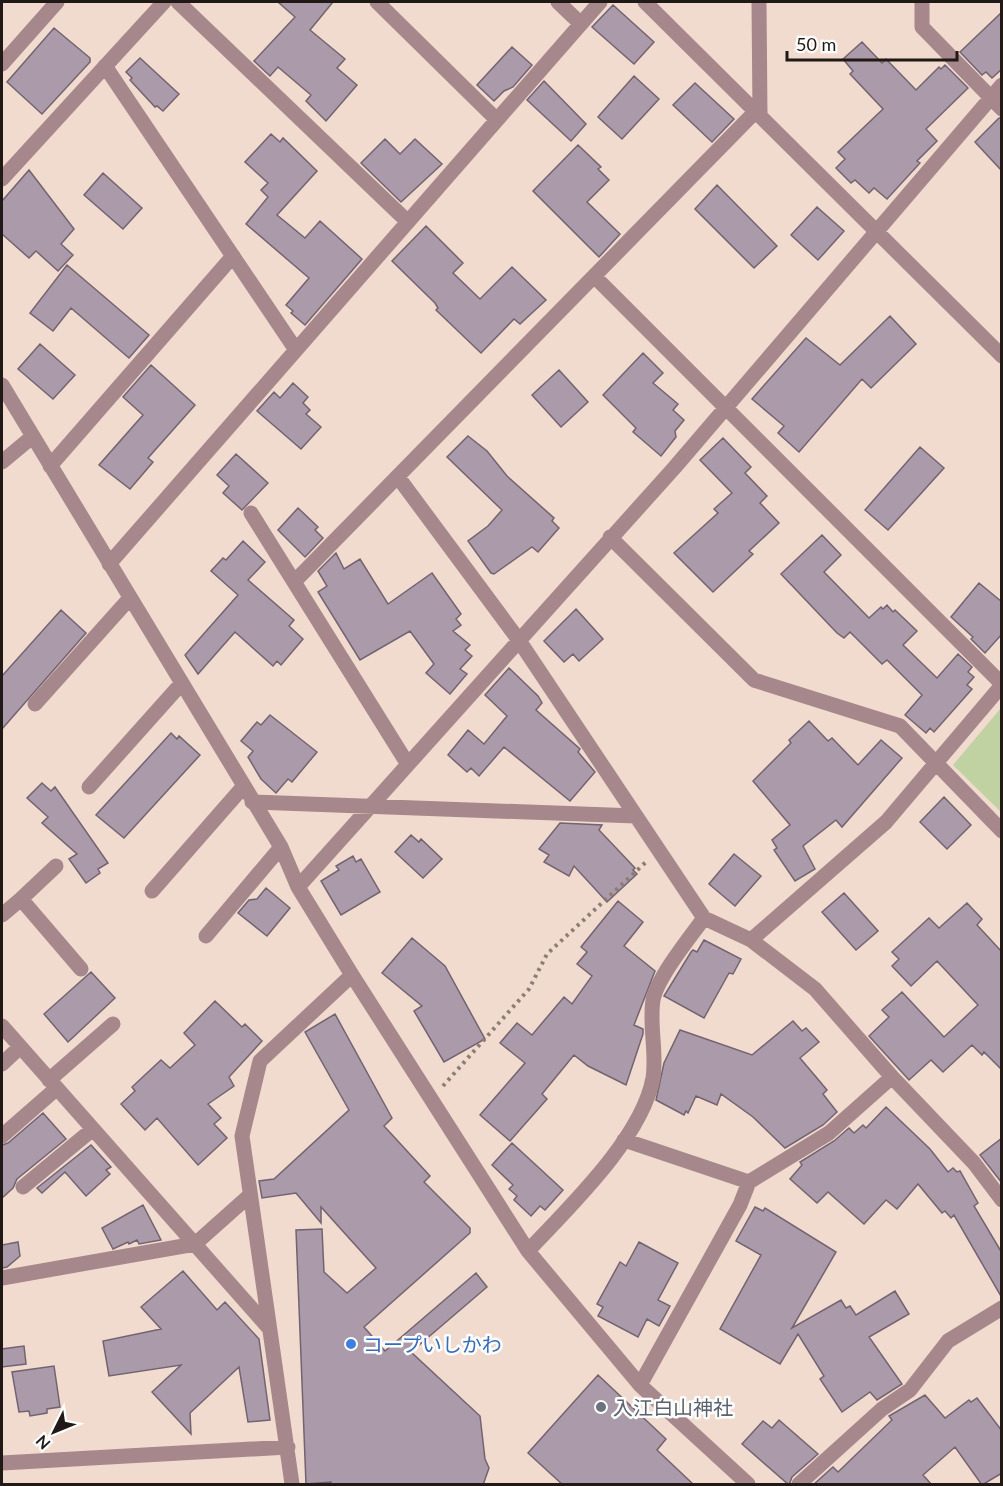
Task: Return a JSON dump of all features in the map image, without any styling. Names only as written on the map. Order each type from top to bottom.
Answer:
[{"type":"street","points":[[2,64],[57,2]]},
{"type":"street","points":[[2,179],[164,2]]},
{"type":"street","points":[[178,2],[408,222]]},
{"type":"street","points":[[377,2],[498,120]]},
{"type":"street","points":[[558,2],[581,24]]},
{"type":"street","points":[[109,564],[600,2]]},
{"type":"street","points":[[645,2],[1002,356]]},
{"type":"street","points":[[294,582],[594,276],[758,113],[759,2]]},
{"type":"street","points":[[922,2],[922,27],[996,104]]},
{"type":"street","points":[[105,66],[296,350]]},
{"type":"street","points":[[298,887],[374,806],[407,763],[726,408],[878,231],[996,104],[1002,85]]},
{"type":"street","points":[[50,466],[233,256]]},
{"type":"street","points":[[594,276],[1002,685],[886,822],[751,940]]},
{"type":"street","points":[[2,385],[281,847],[298,887],[528,1251],[640,1385],[748,1485]]},
{"type":"street","points":[[2,462],[32,437]]},
{"type":"street","points":[[398,477],[518,639],[704,918],[751,940],[815,989],[892,1077],[974,1163],[1002,1200]]},
{"type":"street","points":[[251,513],[407,763]]},
{"type":"street","points":[[610,537],[754,680],[900,726],[934,764],[1002,831]]},
{"type":"street","points":[[35,704],[130,598]]},
{"type":"street","points":[[89,787],[181,684]]},
{"type":"street","points":[[152,891],[243,787]]},
{"type":"street","points":[[252,802],[636,816]]},
{"type":"street","points":[[206,936],[281,847]]},
{"type":"street","points":[[2,915],[56,866]]},
{"type":"street","points":[[21,899],[81,969]]},
{"type":"street","points":[[528,1251],[598,1175],[635,1125],[653,1078],[653,998],[677,955],[704,918]]},
{"type":"street","points":[[292,1485],[242,1136],[260,1061],[352,975]]},
{"type":"street","points":[[2,1136],[113,1024]]},
{"type":"street","points":[[2,1026],[269,1327]]},
{"type":"street","points":[[2,1064],[20,1047]]},
{"type":"street","points":[[640,1385],[740,1205],[749,1182],[829,1133],[892,1077]]},
{"type":"street","points":[[23,1187],[93,1129]]},
{"type":"street","points":[[624,1140],[749,1182]]},
{"type":"street","points":[[2,1278],[195,1244],[250,1195]]},
{"type":"street","points":[[799,1485],[882,1409],[910,1390],[948,1341],[1002,1308]]},
{"type":"street","points":[[2,1463],[288,1447]]},
{"type":"path","points":[[431,1100],[529,989],[547,954],[653,855]]},
{"type":"green space","points":[[1001,708],[1001,812],[953,765]]},
{"type":"building","points":[[278,2],[333,2],[310,30],[345,59],[337,68],[357,85],[326,121],[306,101],[311,95],[278,67],[270,76],[254,61],[295,17]]},
{"type":"building","points":[[613,5],[654,42],[634,64],[592,27]]},
{"type":"building","points":[[1002,12],[1002,69],[992,78],[986,72],[982,75],[960,52]]},
{"type":"building","points":[[54,28],[90,58],[90,62],[42,114],[7,82]]},
{"type":"building","points":[[862,42],[882,63],[886,59],[916,90],[939,67],[941,69],[945,65],[968,88],[926,129],[937,141],[917,161],[920,163],[887,199],[874,188],[869,193],[855,180],[851,183],[836,168],[845,159],[838,152],[883,109],[850,74],[853,71],[843,59]]},
{"type":"building","points":[[512,47],[532,65],[513,87],[504,91],[494,101],[477,85]]},
{"type":"building","points":[[140,58],[179,94],[163,111],[155,107],[130,80],[132,78],[126,72]]},
{"type":"building","points":[[634,76],[659,99],[622,139],[598,117]]},
{"type":"building","points":[[544,81],[586,124],[571,141],[527,100]]},
{"type":"building","points":[[695,83],[734,119],[712,142],[673,105]]},
{"type":"building","points":[[999,118],[1002,118],[1002,171],[975,142]]},
{"type":"building","points":[[271,134],[280,142],[283,138],[317,171],[277,215],[305,238],[320,221],[362,259],[305,325],[291,313],[293,311],[286,305],[309,278],[246,224],[268,197],[261,190],[268,183],[245,162]]},
{"type":"building","points":[[385,139],[400,154],[415,139],[442,164],[401,202],[361,163]]},
{"type":"building","points":[[578,145],[601,167],[598,169],[609,180],[587,202],[620,234],[599,257],[533,191]]},
{"type":"building","points":[[29,170],[74,229],[61,244],[73,255],[58,271],[36,251],[29,258],[2,234],[2,201]]},
{"type":"building","points":[[103,173],[142,208],[123,229],[84,195]]},
{"type":"building","points":[[717,185],[777,246],[754,268],[695,209]]},
{"type":"building","points":[[817,207],[844,231],[818,260],[791,235]]},
{"type":"building","points":[[426,226],[463,263],[453,273],[480,299],[512,267],[546,300],[520,324],[514,319],[481,353],[436,310],[438,308],[435,303],[392,261]]},
{"type":"building","points":[[67,265],[149,335],[129,358],[71,308],[53,331],[30,313]]},
{"type":"building","points":[[890,316],[916,344],[871,388],[862,379],[799,452],[778,433],[784,426],[752,399],[806,338],[840,365]]},
{"type":"building","points":[[40,344],[75,375],[53,399],[18,369]]},
{"type":"building","points":[[643,353],[663,373],[653,383],[678,404],[673,410],[684,420],[675,431],[676,437],[661,456],[633,432],[636,428],[603,395]]},
{"type":"building","points":[[151,365],[195,405],[148,458],[153,462],[130,489],[99,465],[143,415],[123,397]]},
{"type":"building","points":[[559,370],[588,402],[561,427],[532,395]]},
{"type":"building","points":[[293,383],[308,397],[303,403],[310,410],[306,414],[321,427],[301,449],[257,411],[274,392],[280,398]]},
{"type":"building","points":[[468,436],[487,451],[507,476],[554,518],[552,521],[559,528],[538,552],[532,547],[494,574],[468,541],[488,526],[502,510],[447,457]]},
{"type":"building","points":[[723,438],[751,467],[745,473],[767,496],[760,503],[779,523],[749,551],[753,554],[713,592],[674,553],[718,513],[714,509],[732,493],[700,460]]},
{"type":"building","points":[[920,447],[944,468],[888,530],[865,510]]},
{"type":"building","points":[[236,454],[268,483],[242,510],[223,493],[229,486],[217,475]]},
{"type":"building","points":[[298,508],[318,527],[315,530],[323,538],[305,557],[278,530]]},
{"type":"building","points":[[822,535],[841,555],[824,572],[869,618],[881,607],[883,609],[887,605],[893,612],[895,610],[917,631],[903,645],[937,678],[958,654],[972,667],[968,672],[974,677],[967,685],[972,689],[934,732],[930,728],[926,733],[905,715],[922,695],[887,660],[882,664],[850,632],[844,638],[837,633],[781,574]]},
{"type":"building","points":[[243,541],[265,562],[248,580],[294,620],[289,626],[303,639],[281,665],[277,661],[273,666],[235,632],[198,674],[185,655],[238,595],[211,571],[223,558],[226,560]]},
{"type":"building","points":[[336,553],[344,569],[360,559],[388,604],[432,573],[461,614],[456,619],[461,625],[453,631],[470,645],[465,650],[472,656],[460,669],[467,674],[450,694],[426,673],[434,664],[410,631],[360,660],[318,592],[327,586],[318,571]]},
{"type":"building","points":[[979,583],[1002,602],[1002,634],[985,653],[971,639],[973,637],[951,617]]},
{"type":"building","points":[[576,609],[603,639],[579,661],[573,654],[564,662],[544,641]]},
{"type":"building","points":[[61,610],[86,633],[2,729],[2,676]]},
{"type":"building","points":[[509,668],[538,696],[542,703],[536,710],[580,749],[578,752],[595,772],[570,801],[504,747],[479,776],[471,768],[467,772],[448,755],[468,730],[484,744],[507,716],[485,695]]},
{"type":"building","points":[[270,715],[317,752],[292,782],[288,779],[276,793],[261,779],[248,757],[253,751],[241,741],[257,722],[261,725]]},
{"type":"building","points":[[809,721],[828,741],[832,738],[858,765],[881,740],[902,758],[842,827],[836,820],[803,846],[815,869],[795,881],[774,850],[777,848],[772,840],[790,825],[753,781],[791,743],[789,740]]},
{"type":"building","points":[[171,733],[177,739],[179,736],[200,755],[124,838],[96,815]]},
{"type":"building","points":[[42,783],[51,791],[55,787],[108,863],[98,869],[100,873],[86,883],[69,859],[77,854],[42,823],[48,817],[27,798]]},
{"type":"building","points":[[944,797],[971,825],[947,849],[920,822]]},
{"type":"building","points":[[560,823],[602,825],[599,830],[635,868],[633,870],[637,874],[607,902],[574,866],[569,876],[544,862],[549,855],[539,849]]},
{"type":"building","points":[[411,835],[419,842],[421,839],[442,859],[423,878],[395,852]]},
{"type":"building","points":[[734,854],[761,876],[735,906],[709,884]]},
{"type":"building","points":[[353,856],[356,862],[361,859],[380,892],[341,915],[321,881],[339,870],[336,866]]},
{"type":"building","points":[[266,888],[290,908],[267,936],[238,913],[249,900],[257,899]]},
{"type":"building","points":[[844,893],[878,931],[856,950],[822,912]]},
{"type":"building","points":[[618,901],[643,922],[624,946],[655,971],[634,1025],[643,1029],[643,1034],[626,1085],[588,1066],[574,1055],[542,1094],[547,1099],[510,1141],[480,1115],[525,1063],[500,1043],[517,1023],[532,1035],[564,997],[572,1004],[592,976],[577,964],[587,952],[581,947]]},
{"type":"building","points":[[967,903],[982,919],[977,925],[1002,952],[1002,1070],[984,1052],[982,1055],[972,1045],[943,1072],[931,1060],[909,1080],[869,1036],[889,1017],[882,1010],[902,992],[944,1037],[978,1005],[937,961],[911,986],[892,966],[899,959],[892,952],[929,918],[939,928]]},
{"type":"building","points":[[412,938],[445,966],[485,1039],[444,1062],[414,1011],[422,1006],[382,973]]},
{"type":"building","points":[[704,940],[741,959],[733,974],[729,973],[704,1018],[664,996],[691,952],[693,950],[697,952]]},
{"type":"building","points":[[91,972],[115,998],[68,1042],[44,1014]]},
{"type":"building","points":[[215,1001],[242,1027],[245,1024],[262,1041],[229,1077],[234,1086],[208,1104],[221,1118],[214,1124],[227,1138],[198,1165],[157,1118],[145,1130],[121,1104],[135,1091],[132,1087],[161,1060],[170,1068],[195,1045],[184,1033]]},
{"type":"building","points":[[335,1014],[392,1118],[384,1126],[430,1176],[424,1182],[470,1228],[470,1233],[364,1327],[385,1351],[476,1273],[487,1287],[411,1352],[480,1416],[485,1459],[489,1468],[483,1485],[331,1485],[331,1482],[306,1484],[296,1230],[322,1229],[324,1272],[347,1293],[376,1268],[321,1207],[321,1223],[296,1193],[262,1198],[259,1181],[274,1179],[349,1110],[305,1032]]},
{"type":"building","points":[[793,1021],[802,1031],[806,1028],[819,1042],[800,1058],[827,1090],[823,1094],[837,1112],[823,1125],[785,1148],[753,1117],[721,1094],[717,1105],[696,1096],[688,1113],[686,1111],[684,1115],[656,1100],[664,1063],[680,1030],[752,1055]]},
{"type":"building","points":[[886,1107],[930,1149],[948,1172],[953,1168],[957,1172],[960,1171],[978,1203],[974,1206],[1002,1253],[1002,1298],[954,1215],[951,1218],[945,1211],[942,1213],[918,1184],[897,1209],[886,1200],[864,1224],[828,1192],[817,1203],[790,1179],[802,1165],[800,1162],[834,1141],[849,1128],[854,1133],[863,1125],[866,1128]]},
{"type":"building","points":[[43,1113],[66,1139],[17,1179],[13,1188],[2,1198],[2,1145],[8,1143]]},
{"type":"building","points":[[1002,1138],[1002,1183],[980,1155]]},
{"type":"building","points":[[512,1143],[563,1190],[545,1210],[540,1206],[531,1216],[514,1200],[517,1196],[509,1189],[513,1185],[492,1165]]},
{"type":"building","points":[[91,1145],[111,1167],[106,1170],[110,1174],[86,1196],[65,1172],[42,1193],[37,1188]]},
{"type":"building","points":[[143,1205],[161,1240],[139,1244],[137,1240],[113,1249],[102,1228]]},
{"type":"building","points":[[755,1207],[763,1211],[765,1208],[836,1252],[792,1328],[841,1300],[846,1308],[850,1306],[856,1315],[895,1291],[909,1314],[869,1337],[902,1384],[877,1400],[870,1392],[842,1412],[820,1379],[824,1376],[798,1334],[780,1364],[720,1329],[761,1255],[736,1241]]},
{"type":"building","points":[[18,1242],[20,1256],[7,1267],[2,1268],[2,1245]]},
{"type":"building","points":[[639,1242],[678,1263],[658,1300],[670,1306],[659,1326],[647,1319],[638,1337],[598,1316],[603,1307],[597,1304],[620,1262],[626,1266]]},
{"type":"building","points":[[183,1271],[217,1310],[225,1302],[259,1339],[270,1420],[248,1422],[239,1367],[190,1413],[191,1434],[152,1392],[181,1365],[109,1376],[103,1341],[161,1329],[141,1307]]},
{"type":"building","points":[[24,1346],[26,1364],[2,1367],[2,1349]]},
{"type":"building","points":[[54,1366],[60,1407],[47,1409],[47,1413],[30,1416],[29,1411],[19,1412],[12,1372]]},
{"type":"building","name":"入江白山神社","points":[[598,1375],[666,1439],[657,1450],[694,1485],[563,1485],[528,1453]]},
{"type":"building","points":[[925,1395],[945,1418],[969,1400],[971,1402],[977,1398],[1002,1431],[1002,1473],[982,1485],[955,1447],[923,1475],[932,1485],[813,1485],[833,1467],[838,1472],[892,1420],[889,1416]]},
{"type":"building","points":[[779,1420],[818,1454],[792,1477],[789,1485],[742,1444],[763,1421],[772,1428]]},
{"type":"place","name":"コープいしかわ","points":[[351,1344]]},
{"type":"place","name":"入江白山神社","points":[[601,1407]]}]
